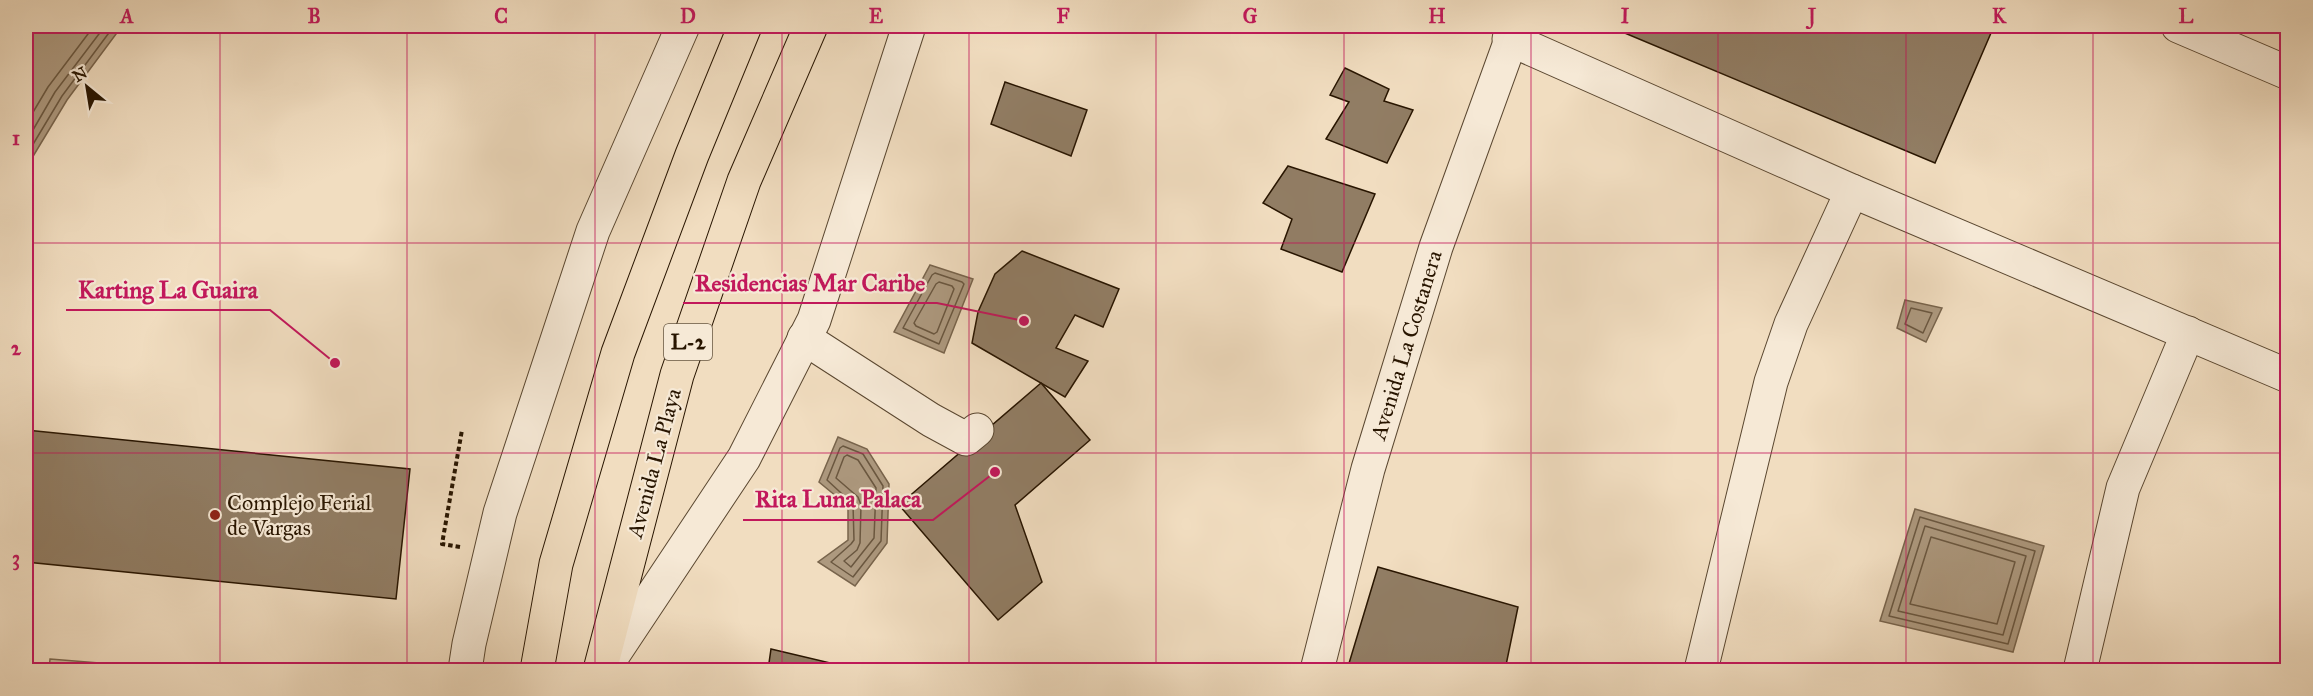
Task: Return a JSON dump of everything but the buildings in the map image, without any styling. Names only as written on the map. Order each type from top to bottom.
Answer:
[{"type":"main road","name":"L-2","points":[[537,670],[556,564],[618,353],[692,155],[745,26]]},
{"type":"main road","name":"Avenida La Playa","points":[[602,670],[677,375],[744,182],[811,26]]},
{"type":"street","points":[[465,670],[500,513],[593,231],[683,26]]},
{"type":"street","points":[[602,670],[744,458],[813,320],[909,26]]},
{"type":"street","points":[[2178,26],[2288,73]]},
{"type":"street","points":[[1513,32],[1852,191],[2288,376]]},
{"type":"street","name":"Avenida La Costanera","points":[[1317,670],[1371,458],[1436,247],[1513,32]]},
{"type":"street","points":[[1701,670],[1772,382],[1791,324],[1852,191]]},
{"type":"street","points":[[2080,670],[2124,488],[2188,333]]},
{"type":"street","points":[[804,338],[931,420],[966,439],[977,430]]},
{"type":"path","points":[[462,430],[442,544],[462,548]]},
{"type":"shaded area","points":[[50,659],[186,670],[49,670]]},
{"type":"water","points":[[26,26],[122,26],[67,100],[26,168]]},
{"type":"water","points":[[930,265],[973,279],[944,353],[894,332]]},
{"type":"water","points":[[1905,300],[1942,308],[1926,342],[1897,328]]},
{"type":"water","points":[[838,437],[867,449],[889,484],[887,543],[855,586],[818,562],[848,540],[848,506],[819,482]]},
{"type":"water","points":[[1915,509],[2044,546],[2013,652],[1880,621]]},
{"type":"place","name":"Residencias Mar Caribe","points":[[1024,321]]},
{"type":"place","name":"Karting La Guaira","points":[[335,363]]},
{"type":"place","name":"Rita Luna Palaca","points":[[995,472]]},
{"type":"place","name":"Complejo Ferial de Vargas","points":[[215,515]]}]
